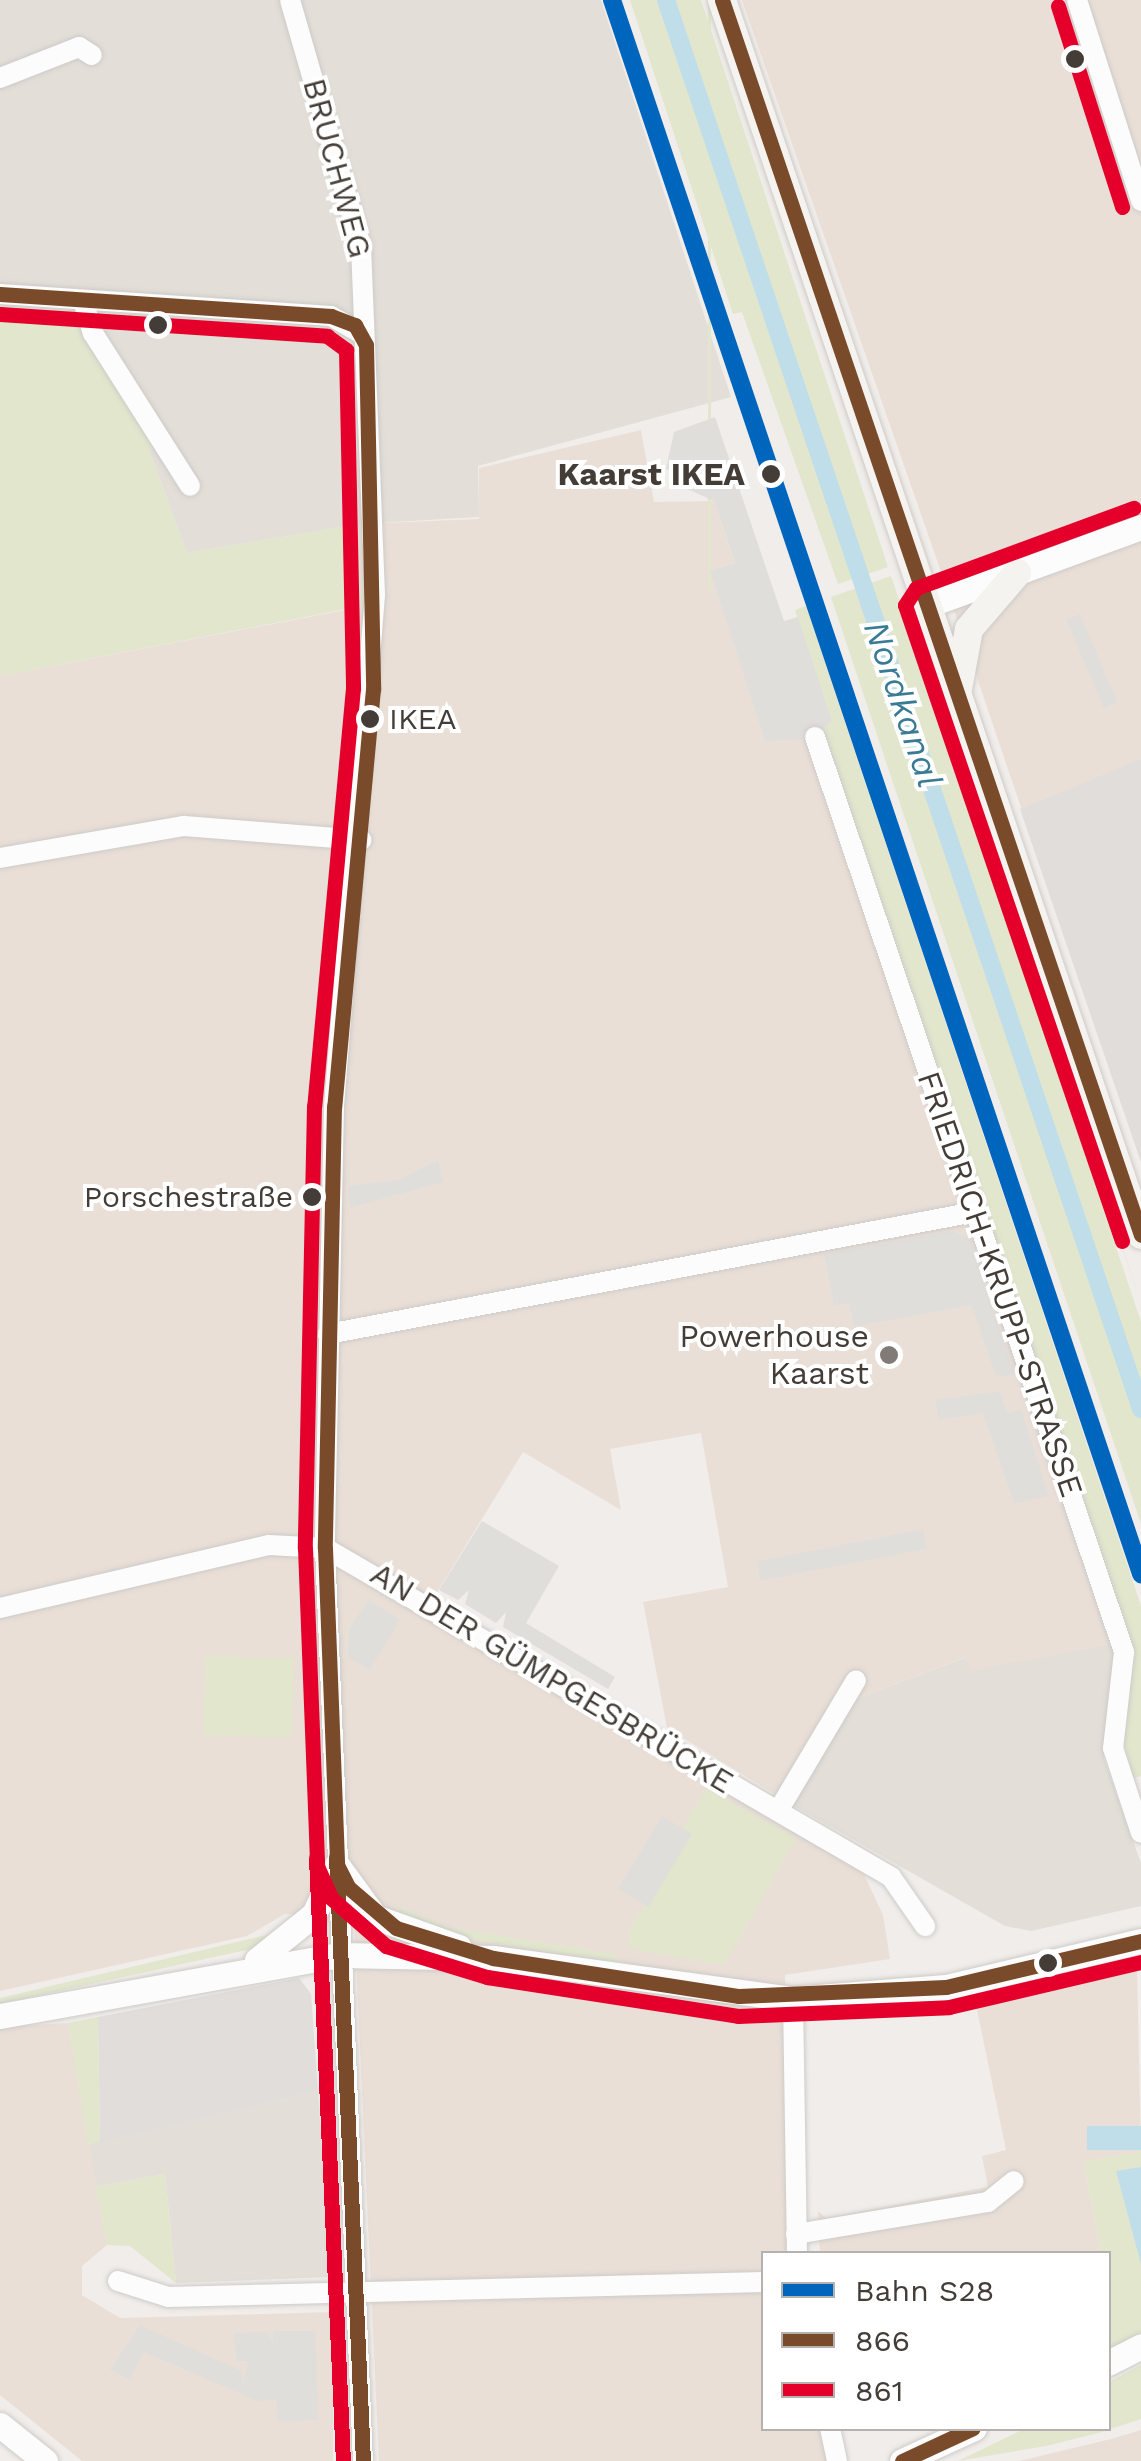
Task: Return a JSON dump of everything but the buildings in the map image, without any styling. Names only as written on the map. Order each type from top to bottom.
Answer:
[{"type":"main road","points":[[722,0],[958,705],[1141,1235]]},
{"type":"main road","points":[[958,705],[969,630],[1017,572]]},
{"type":"street","name":"BRUCHWEG","points":[[290,0],[362,246],[361,333],[374,595],[361,840],[334,1106],[325,1548],[363,2461]]},
{"type":"street","points":[[1077,0],[1141,201]]},
{"type":"street","points":[[0,78],[79,47],[92,55]]},
{"type":"street","points":[[0,294],[331,316],[361,333]]},
{"type":"street","points":[[83,301],[92,333],[190,486]]},
{"type":"street","points":[[925,606],[1141,526]]},
{"type":"street","name":"FRIEDRICH-KRUPP-STRASSE","points":[[815,738],[1124,1652],[1112,1748],[1141,1833]]},
{"type":"street","points":[[0,858],[184,826],[361,840]]},
{"type":"street","points":[[328,1334],[976,1212]]},
{"type":"street","points":[[0,1608],[269,1545],[325,1548]]},
{"type":"street","name":"AN DER GÜMPGESBRÜCKE","points":[[325,1548],[891,1877],[925,1926]]},
{"type":"street","points":[[778,1811],[856,1680]]},
{"type":"street","points":[[248,1966],[314,1914],[337,1865],[375,1917],[492,1958]]},
{"type":"street","points":[[0,2016],[248,1966],[340,1956],[492,1958],[793,1999],[946,1987],[1141,1941]]},
{"type":"street","points":[[793,1999],[797,2244],[988,2202],[1014,2181]]},
{"type":"street","points":[[118,2281],[168,2298],[761,2282]]},
{"type":"street","points":[[1111,2361],[1141,2346]]},
{"type":"street","points":[[0,2425],[45,2461]]},
{"type":"street","points":[[831,2431],[836,2461]]},
{"type":"street","points":[[902,2461],[967,2431]]},
{"type":"shaded area","points":[[0,0],[601,0],[731,397],[478,466],[479,517],[358,524],[187,553],[149,450],[159,446],[70,311],[0,306]]},
{"type":"shaded area","points":[[742,0],[1141,0],[1141,1162],[948,592]]},
{"type":"shaded area","points":[[715,417],[784,621],[798,617],[832,721],[810,739],[765,741],[710,571],[735,563],[714,501],[672,482],[676,471],[666,469],[674,432]]},
{"type":"shaded area","points":[[641,430],[654,502],[714,501],[735,563],[711,571],[810,739],[1115,1643],[971,1671],[966,1657],[853,1700],[791,1804],[667,1728],[643,1602],[728,1587],[701,1433],[610,1449],[621,1510],[523,1452],[425,1612],[862,1870],[883,1915],[890,1959],[785,1975],[791,2251],[761,2251],[761,2431],[821,2431],[827,2461],[379,2461],[354,1917],[285,1914],[247,1936],[0,1991],[0,676],[361,607],[358,524],[479,519],[479,468]]},
{"type":"shaded area","points":[[1080,614],[1118,702],[1104,708],[1066,620]]},
{"type":"shaded area","points":[[1141,759],[1141,1162],[1020,809]]},
{"type":"shaded area","points":[[438,1160],[443,1182],[350,1208],[348,1186],[398,1180]]},
{"type":"shaded area","points":[[953,1231],[969,1238],[1015,1375],[996,1377],[971,1305],[854,1327],[849,1303],[834,1306],[824,1254]]},
{"type":"shaded area","points":[[1000,1391],[1007,1413],[1021,1409],[1049,1496],[1014,1504],[983,1413],[939,1420],[935,1400]]},
{"type":"shaded area","points":[[482,1521],[559,1566],[526,1623],[615,1677],[608,1689],[503,1627],[506,1612],[496,1623],[465,1604],[469,1590],[458,1600],[439,1590]]},
{"type":"shaded area","points":[[923,1529],[927,1549],[761,1581],[757,1561]]},
{"type":"shaded area","points":[[368,1600],[400,1620],[370,1670],[348,1658],[349,1629]]},
{"type":"shaded area","points":[[1115,1643],[1104,1759],[1141,1863],[1141,1906],[1031,1931],[1005,1926],[791,1804],[853,1700],[967,1657],[972,1670]]},
{"type":"shaded area","points":[[662,1816],[692,1834],[648,1907],[618,1889]]},
{"type":"shaded area","points":[[1137,1967],[1141,2151],[1084,2162],[1101,2251],[820,2251],[818,2211],[826,2218],[988,2187],[982,2156],[1006,2150],[976,2005]]},
{"type":"shaded area","points":[[299,1978],[311,1994],[318,2091],[100,2142],[98,2017]]},
{"type":"shaded area","points":[[68,2023],[107,2245],[82,2266],[82,2295],[120,2318],[333,2312],[333,2461],[82,2461],[0,2395],[0,2027]]},
{"type":"shaded area","points":[[318,2091],[330,2277],[176,2283],[165,2174],[95,2187],[88,2144]]},
{"type":"shaded area","points":[[140,2325],[242,2371],[243,2387],[248,2361],[236,2361],[234,2333],[268,2332],[273,2346],[273,2331],[316,2331],[318,2420],[278,2422],[276,2400],[257,2401],[144,2352],[130,2380],[110,2370]]},
{"type":"shaded area","points":[[1141,2430],[1141,2461],[1019,2461],[1111,2439]]},
{"type":"green space","points":[[630,0],[701,0],[888,567],[838,584],[742,312],[733,314]]},
{"type":"green space","points":[[711,0],[711,591],[708,591]]},
{"type":"green space","points":[[0,306],[70,311],[159,445],[149,450],[187,553],[358,524],[362,606],[0,676]]},
{"type":"green space","points":[[897,573],[1048,1017],[1141,1304],[1046,1018]]},
{"type":"green space","points":[[891,576],[1141,1322],[1141,1524],[831,597]]},
{"type":"green space","points":[[806,606],[1141,1606],[1141,1776],[1133,1778],[1124,1742],[1134,1651],[821,726],[832,721],[795,610]]},
{"type":"green space","points":[[206,1656],[294,1659],[291,1738],[203,1735]]},
{"type":"green space","points":[[707,1789],[796,1838],[724,1965],[631,1949],[628,1932],[691,1833],[682,1828]]},
{"type":"green space","points":[[401,1907],[448,1927],[615,1954],[619,1964],[439,1934],[383,1912]]},
{"type":"green space","points":[[271,1934],[251,1949],[0,2004],[0,1998]]},
{"type":"green space","points":[[98,2017],[100,2142],[88,2144],[68,2023]]},
{"type":"green space","points":[[1141,2151],[1141,2335],[1111,2351],[1111,2251],[1101,2251],[1084,2162]]},
{"type":"green space","points":[[165,2174],[176,2283],[130,2246],[107,2245],[95,2187]]},
{"type":"green space","points":[[1141,2365],[1141,2419],[1111,2429],[1111,2381]]},
{"type":"green space","points":[[1020,2431],[1104,2431],[1046,2446],[958,2461]]},
{"type":"water","points":[[1087,2126],[1141,2126],[1141,2150],[1087,2150]]},
{"type":"water","points":[[1141,2167],[1141,2264],[1116,2171]]},
{"type":"waterway","name":"Nordkanal","points":[[666,0],[1141,1409]]},
{"type":"rail line","name":"S28","points":[[612,0],[1141,1574]]},
{"type":"transit line","name":"866","points":[[722,0],[1141,1235]]},
{"type":"transit line","name":"861","points":[[1058,6],[1122,207]]},
{"type":"transit line","name":"866","points":[[0,294],[331,316],[355,325],[366,345],[373,689],[334,1106],[325,1548],[337,1865],[348,1887],[396,1928],[493,1958],[739,1996],[946,1987],[1141,1941]]},
{"type":"transit line","name":"861","points":[[0,314],[327,336],[346,350],[353,688],[314,1106],[305,1548],[317,1866],[331,1898],[386,1946],[487,1977],[738,2016],[949,2007],[1141,1962]]},
{"type":"transit line","name":"861","points":[[1122,1241],[905,605],[916,588],[1134,508]]},
{"type":"transit line","name":"866","points":[[336,1857],[363,2461]]},
{"type":"transit line","name":"861","points":[[316,1858],[343,2461]]},
{"type":"transit line","name":"866","points":[[902,2461],[967,2431]]},
{"type":"place","name":"Kaarst IKEA","points":[[771,474]]},
{"type":"place","name":"IKEA","points":[[370,719]]},
{"type":"place","name":"Porschestraße","points":[[312,1197]]},
{"type":"place","name":"Powerhouse Kaarst","points":[[889,1355]]}]
